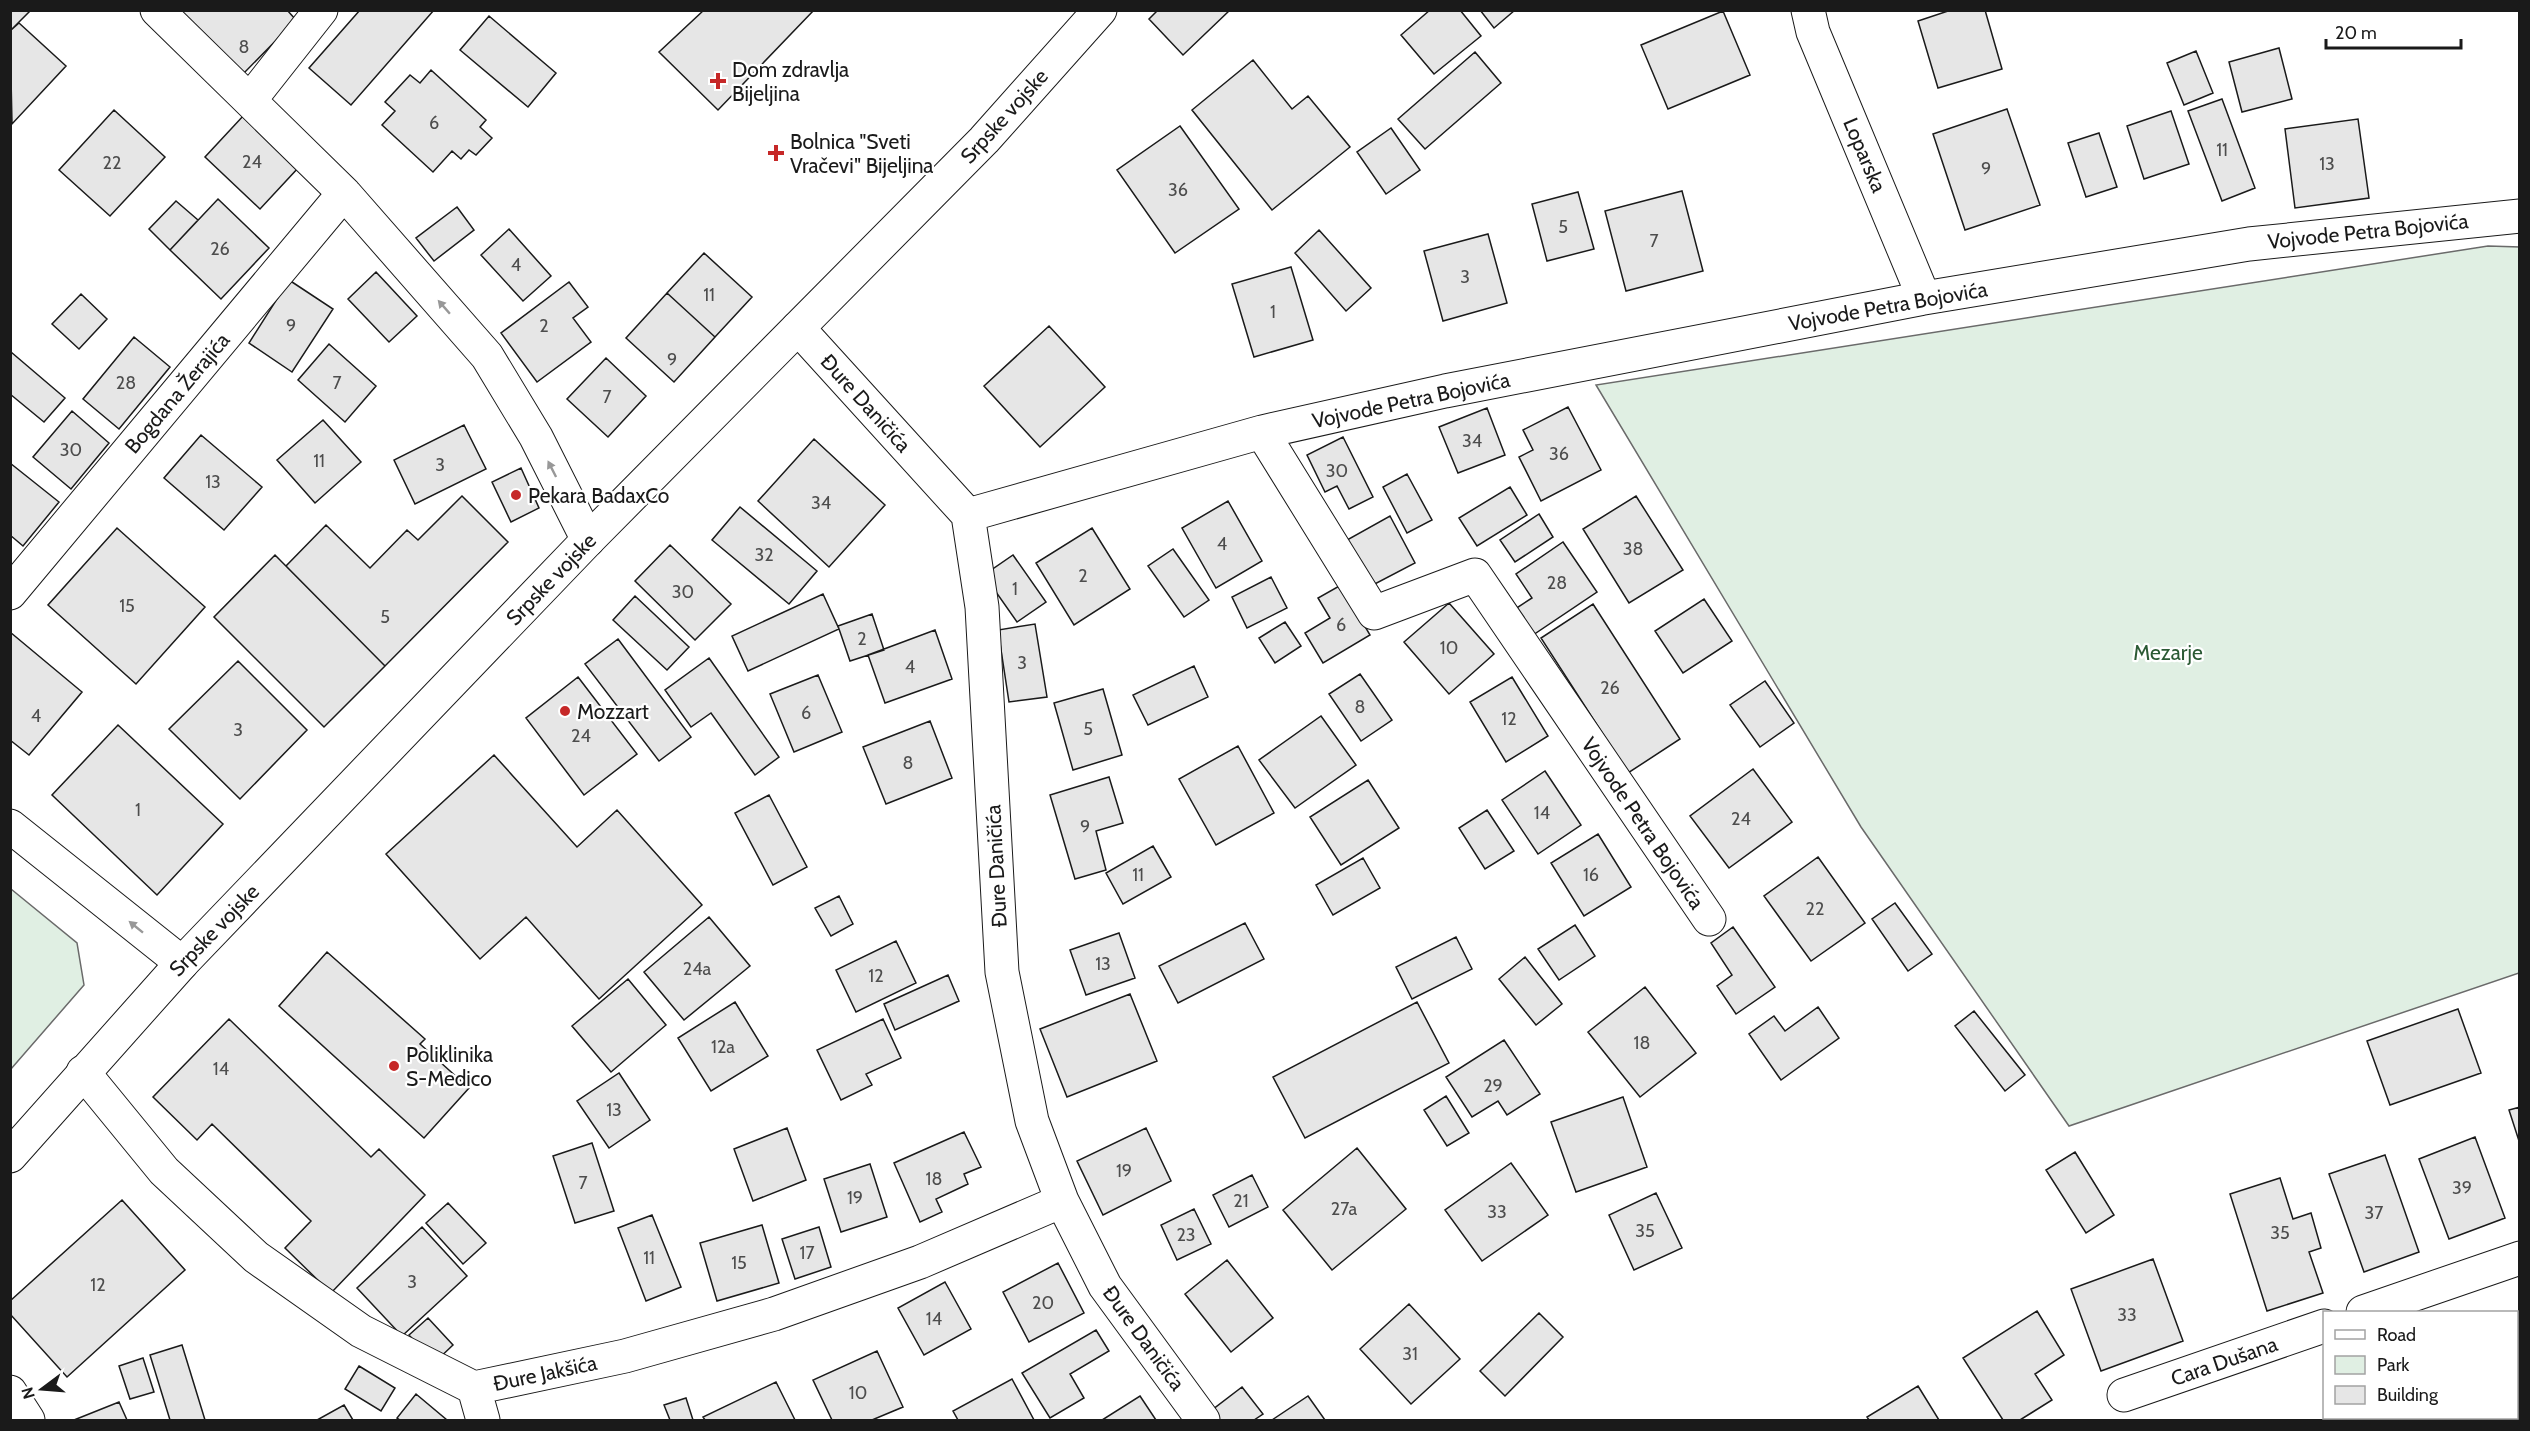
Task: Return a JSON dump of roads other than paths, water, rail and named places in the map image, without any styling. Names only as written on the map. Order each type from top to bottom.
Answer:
[{"type":"street","points":[[157,10],[344,193],[487,356],[536,437],[588,540]]},
{"type":"street","points":[[250,100],[321,10]]},
{"type":"street","name":"Srpske vojske","points":[[10,1156],[182,963],[588,540],[984,140],[1100,10]]},
{"type":"street","name":"Loparska","points":[[1808,10],[1814,32],[1924,298]]},
{"type":"street","name":"Bogdana Žerajića","points":[[10,593],[344,193]]},
{"type":"street","name":"Vojvode Petra Bojovića","points":[[968,515],[1262,432],[1445,391],[1924,298],[2249,244],[2520,216]]},
{"type":"street","name":"Đure Daničića","points":[[798,328],[968,515],[982,607],[1002,972],[1032,1121],[1062,1201],[1105,1286],[1203,1420]]},
{"type":"street","name":"Vojvode Petra Bojovića","points":[[1262,432],[1374,613],[1475,575],[1708,920]]},
{"type":"street","points":[[10,826],[182,963]]},
{"type":"street","name":"Đure Jakšića","points":[[83,1072],[164,1171],[256,1257],[361,1330],[474,1388],[625,1356],[774,1314],[920,1262],[1062,1201]]},
{"type":"street","points":[[2366,1311],[2520,1258]]},
{"type":"street","name":"Cara Dušana","points":[[2124,1395],[2323,1327]]},
{"type":"street","points":[[474,1388],[483,1420]]},
{"type":"street","points":[[10,1392],[19,1402],[28,1420]]},
{"type":"place","name":"Dom zdravlja Bijeljina","points":[[718,81]]},
{"type":"place","name":"Bolnica \"Sveti Vračevi\" Bijeljina","points":[[776,153]]},
{"type":"place","name":"Pekara BadaxCo","points":[[516,495]]},
{"type":"place","name":"Mozzart","points":[[565,711]]},
{"type":"place","name":"Poliklinika S-Medico","points":[[394,1066]]},
{"type":"park label","name":"Mezarje","points":[[2168,652]]}]
